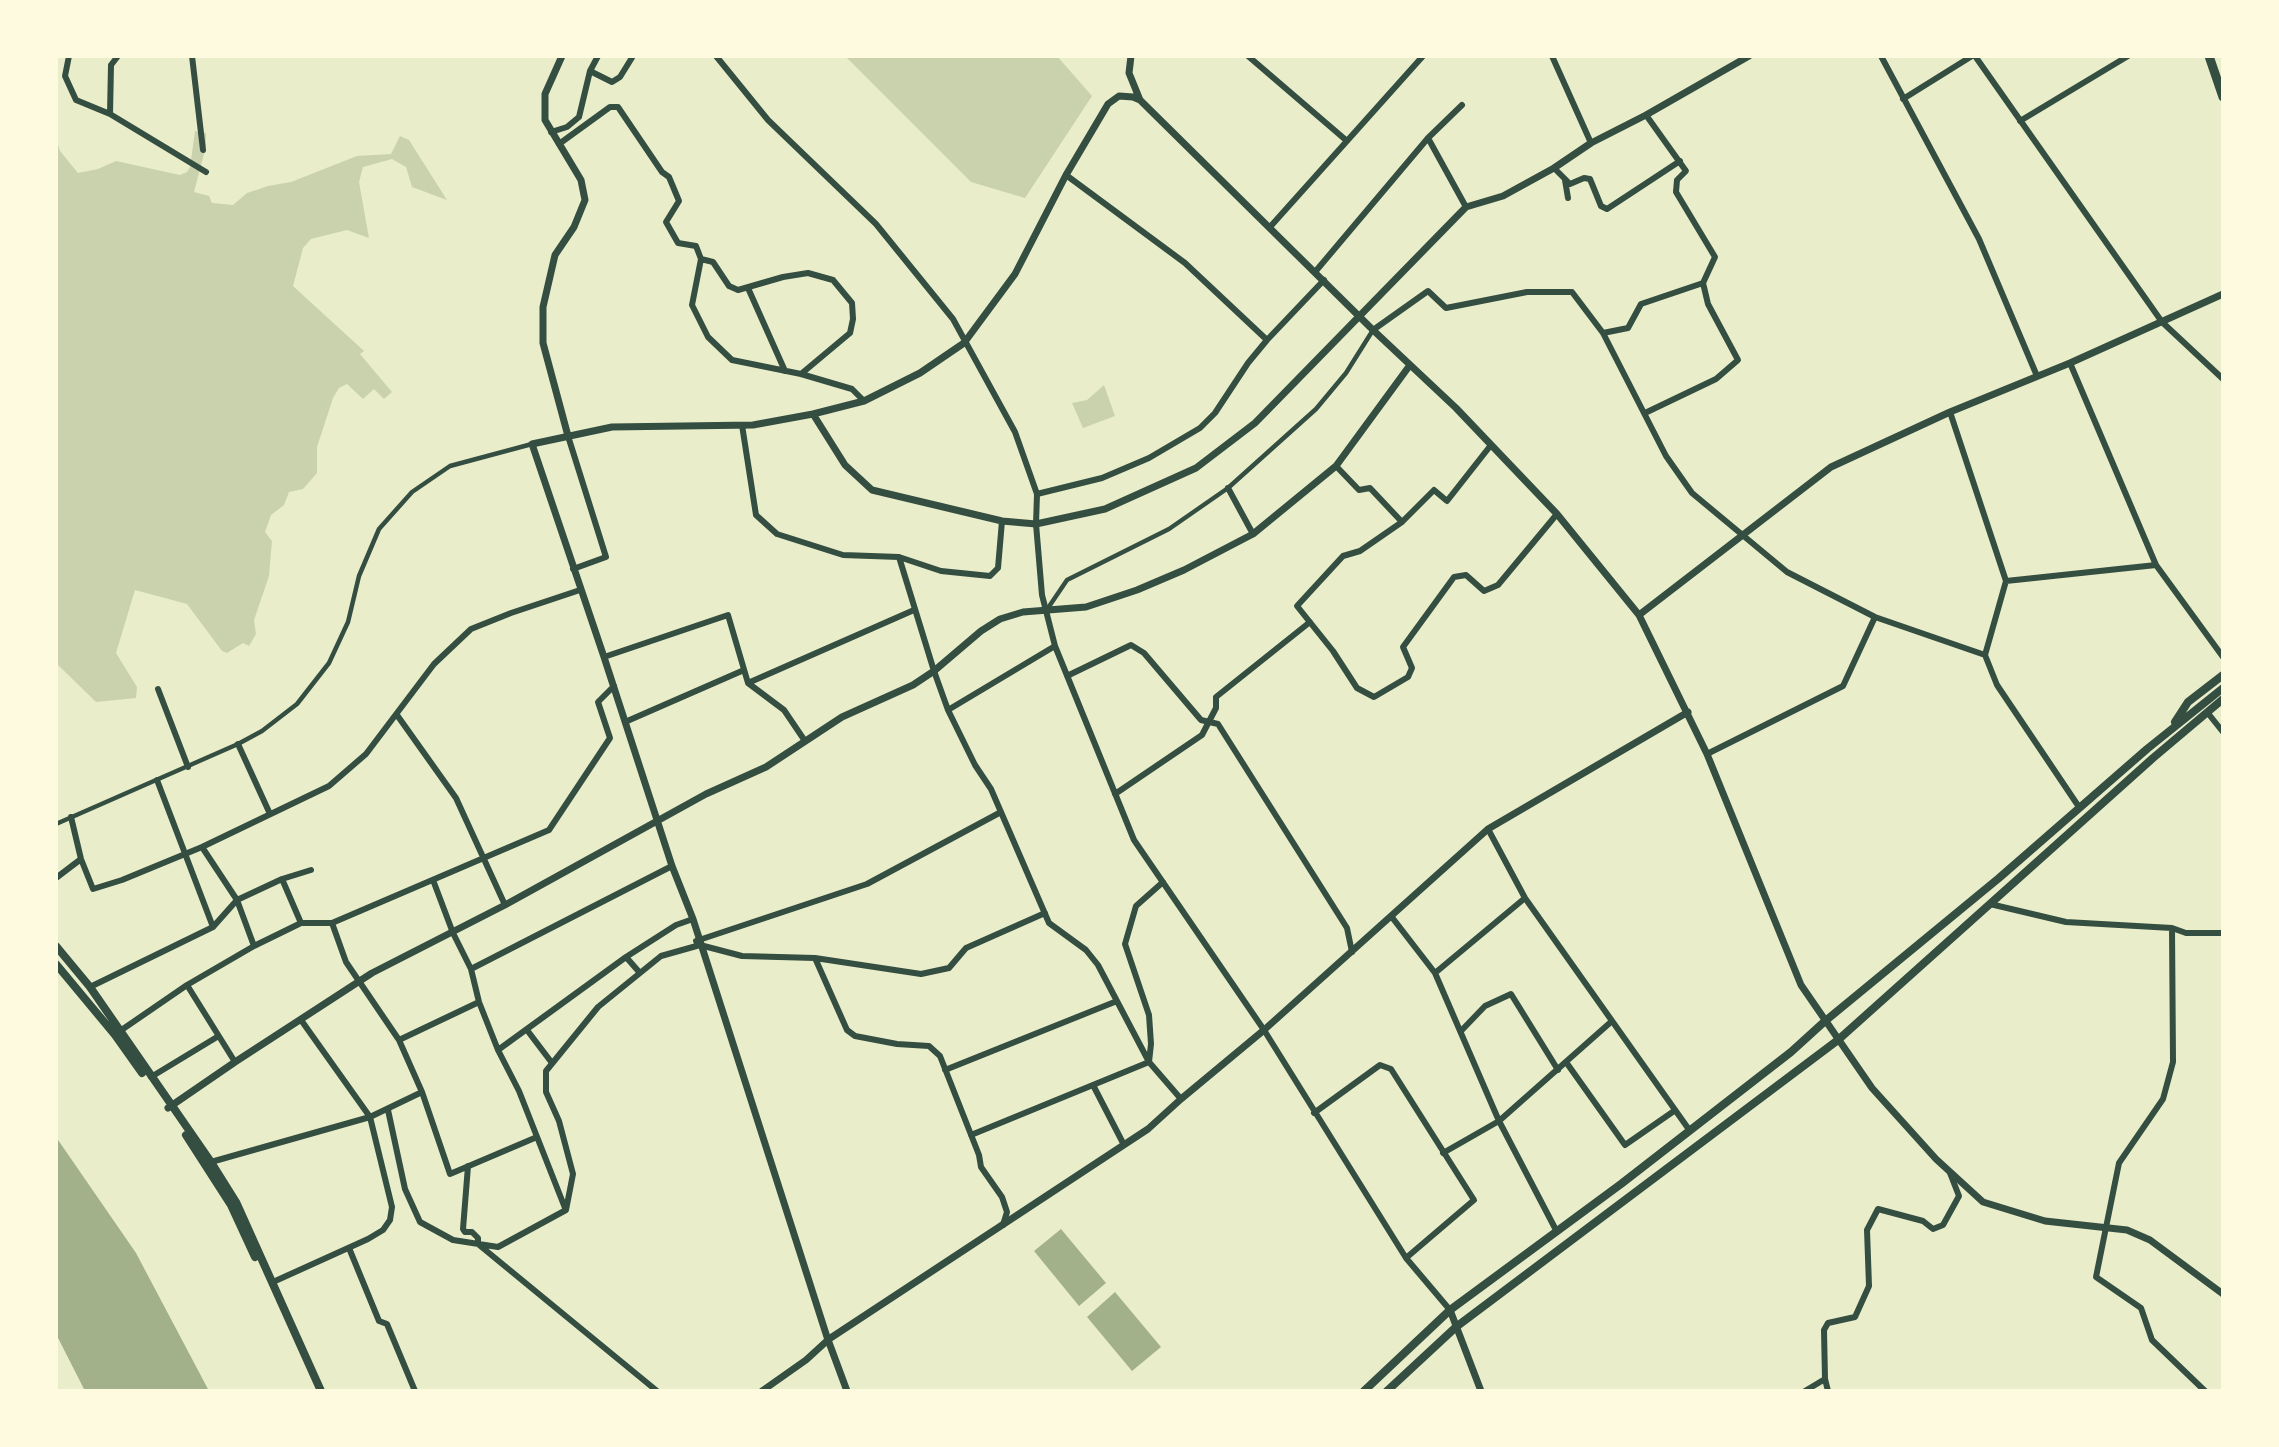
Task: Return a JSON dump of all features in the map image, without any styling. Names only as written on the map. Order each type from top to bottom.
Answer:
[{"type":"main road","points":[[2209,56],[2223,97]]},
{"type":"main road","points":[[2169,730],[2188,702],[2223,675]]},
{"type":"main road","points":[[1364,1391],[1450,1310],[1557,1232],[1791,1052],[1999,878],[2147,748],[2223,688]]},
{"type":"main road","points":[[1387,1391],[1456,1327],[1838,1040],[2153,758],[2223,699]]},
{"type":"main road","points":[[56,946],[90,987],[120,1031],[231,1205],[318,1391]]},
{"type":"main road","points":[[56,964],[170,1107],[236,1202],[273,1282],[318,1391]]},
{"type":"street","points":[[69,56],[65,76],[76,100],[110,114],[206,172]]},
{"type":"street","points":[[110,114],[111,65],[118,56]]},
{"type":"street","points":[[192,56],[203,150]]},
{"type":"street","points":[[562,56],[545,94],[545,121],[581,180],[585,200],[574,226],[555,255],[543,307],[543,343],[568,436],[606,558],[573,569]]},
{"type":"street","points":[[551,132],[567,127],[579,117],[590,71],[598,56]]},
{"type":"street","points":[[590,71],[612,82],[620,77],[633,56]]},
{"type":"street","points":[[716,56],[768,120],[876,224],[953,319],[1015,432],[1037,494],[1036,524],[1046,612],[1055,646],[1134,840],[1264,1030],[1406,1258],[1450,1310],[1481,1391]]},
{"type":"street","points":[[1248,56],[1347,141]]},
{"type":"street","points":[[1270,228],[1423,56]]},
{"type":"street","points":[[1552,56],[1591,143]]},
{"type":"street","points":[[813,414],[845,465],[872,490],[1002,522],[1036,524],[1105,509],[1196,468],[1255,423],[1466,207],[1503,196],[1554,169],[1591,143],[1646,116],[1749,56]]},
{"type":"street","points":[[1881,56],[1979,239],[2037,376]]},
{"type":"street","points":[[1903,99],[1973,56],[2162,322],[2223,379]]},
{"type":"street","points":[[2020,121],[2128,56]]},
{"type":"street","points":[[1130,59],[1132,84],[1140,100],[1491,445],[1557,514],[1639,615],[1707,754],[1801,985],[1871,1088],[1949,1171],[1983,1202],[2045,1221],[2127,1230],[2150,1240],[2223,1294]]},
{"type":"street","points":[[56,824],[238,744],[262,731],[297,704],[329,663],[348,622],[359,576],[379,528],[411,492],[450,466],[531,444],[612,427],[742,425],[813,414],[864,401],[920,373],[964,343],[1015,274],[1066,175],[1108,104],[1119,96],[1140,100]]},
{"type":"street","points":[[1315,272],[1428,138],[1462,105]]},
{"type":"street","points":[[559,144],[610,107],[618,107],[662,172],[670,177],[678,201],[666,222],[678,243],[696,246],[701,259],[692,305],[708,337],[732,360],[801,374],[852,389],[864,401]]},
{"type":"street","points":[[1644,413],[1716,379],[1738,360],[1708,304],[1703,283],[1715,257],[1676,191],[1677,180],[1686,171],[1646,116]]},
{"type":"street","points":[[1428,138],[1466,207]]},
{"type":"street","points":[[1554,169],[1570,184],[1584,178],[1590,179],[1601,206],[1608,209],[1680,161]]},
{"type":"street","points":[[1066,175],[1185,263],[1267,340]]},
{"type":"street","points":[[1566,180],[1568,198]]},
{"type":"street","points":[[701,259],[713,262],[729,286],[738,290],[808,273],[833,280],[852,303],[850,333],[801,374]]},
{"type":"street","points":[[1037,494],[1102,478],[1149,458],[1200,428],[1215,413],[1248,363],[1267,340],[1324,280]]},
{"type":"street","points":[[1602,333],[1628,328],[1641,304],[1703,283]]},
{"type":"street","points":[[748,288],[785,371]]},
{"type":"street","points":[[1046,612],[1067,580],[1169,529],[1228,488],[1316,409],[1346,373],[1373,330],[1428,291],[1446,308],[1527,292],[1572,292],[1602,333],[1666,456],[1692,493],[1787,572],[1875,617],[1985,654]]},
{"type":"street","points":[[1639,615],[1831,467],[1950,412],[2070,363],[2223,294]]},
{"type":"street","points":[[2070,363],[2156,565],[2223,657]]},
{"type":"street","points":[[170,1107],[234,1062],[372,973],[453,933],[706,794],[766,767],[842,717],[912,685],[1000,619],[1023,612],[1086,607],[1137,590],[1184,570],[1253,534],[1336,466],[1410,365]]},
{"type":"street","points":[[1950,412],[2006,582],[1985,654],[1997,685],[2079,807]]},
{"type":"street","points":[[742,425],[755,515],[777,534],[843,555],[899,557],[941,571],[990,576],[998,568],[1002,522]]},
{"type":"street","points":[[531,444],[672,866],[693,919],[698,942],[845,1391]]},
{"type":"street","points":[[1491,445],[1447,501],[1434,490],[1402,522],[1360,551],[1343,556],[1297,606],[1357,688],[1374,697],[1408,677],[1412,668],[1403,647],[1454,577],[1466,575],[1484,592],[1498,585],[1557,514]]},
{"type":"street","points":[[1336,466],[1359,490],[1370,488],[1402,522]]},
{"type":"street","points":[[1228,488],[1253,534]]},
{"type":"street","points":[[899,557],[948,710],[975,765],[991,789],[1049,923],[1086,950],[1098,965],[1149,1062],[1181,1099]]},
{"type":"street","points":[[2006,582],[2156,565]]},
{"type":"street","points":[[71,817],[81,859],[93,889],[202,847],[329,786],[366,754],[434,664],[471,629],[511,612],[580,590]]},
{"type":"street","points":[[748,683],[914,610]]},
{"type":"street","points":[[604,657],[728,615],[748,683],[784,710],[805,741]]},
{"type":"street","points":[[1707,754],[1843,686],[1875,617]]},
{"type":"street","points":[[1115,794],[1202,735],[1216,708],[1216,697],[1310,622]]},
{"type":"street","points":[[1067,676],[1131,645],[1144,653],[1201,720],[1218,724],[1347,928],[1352,952]]},
{"type":"street","points":[[948,710],[1055,646]]},
{"type":"street","points":[[625,722],[744,670]]},
{"type":"street","points":[[120,1031],[187,985],[254,946],[301,923],[332,923],[549,830],[610,738],[598,702],[614,686]]},
{"type":"street","points":[[158,689],[188,767]]},
{"type":"street","points":[[762,1391],[806,1360],[827,1339],[1148,1129],[1264,1030],[1459,852],[1488,829],[1688,712]]},
{"type":"street","points":[[2207,712],[2223,732]]},
{"type":"street","points":[[397,715],[456,798],[505,905]]},
{"type":"street","points":[[238,744],[270,814]]},
{"type":"street","points":[[157,780],[213,927]]},
{"type":"street","points":[[566,1210],[573,1174],[559,1121],[546,1092],[546,1071],[598,1007],[661,956],[866,884],[1001,812]]},
{"type":"street","points":[[1488,829],[1525,898],[1690,1131]]},
{"type":"street","points":[[202,847],[237,900],[254,946]]},
{"type":"street","points":[[56,878],[81,859]]},
{"type":"street","points":[[471,969],[672,866]]},
{"type":"street","points":[[90,987],[213,927],[237,900],[282,879],[311,870]]},
{"type":"street","points":[[282,879],[301,923]]},
{"type":"street","points":[[433,880],[453,933],[471,969],[479,1002],[498,1050],[519,1091],[566,1210]]},
{"type":"street","points":[[1149,1062],[1149,1015],[1125,944],[1136,906],[1163,882]]},
{"type":"street","points":[[1435,973],[1525,898]]},
{"type":"street","points":[[1990,904],[2066,922],[2172,928],[2186,933],[2223,933]]},
{"type":"street","points":[[698,942],[742,956],[815,958],[921,974],[949,968],[966,948],[1045,913]]},
{"type":"street","points":[[1391,916],[1435,973],[1500,1121],[1557,1232]]},
{"type":"street","points":[[498,1050],[626,957],[676,925],[693,919]]},
{"type":"street","points":[[332,923],[346,962],[399,1040],[422,1092],[450,1174],[537,1137]]},
{"type":"street","points":[[2172,928],[2173,1062],[2162,1099],[2119,1163],[2096,1276],[2141,1308],[2152,1340],[2205,1391]]},
{"type":"street","points":[[626,957],[640,973]]},
{"type":"street","points":[[815,958],[847,1030],[855,1036],[897,1044],[929,1046],[940,1056],[981,1167],[1002,1197],[1007,1212],[1003,1225]]},
{"type":"street","points":[[187,985],[234,1062]]},
{"type":"street","points":[[1461,1031],[1485,1006],[1511,994],[1558,1070]]},
{"type":"street","points":[[945,1070],[1117,1001]]},
{"type":"street","points":[[399,1040],[479,1002]]},
{"type":"street","points":[[273,1282],[383,1230],[390,1220],[392,1207],[370,1117],[301,1020]]},
{"type":"street","points":[[1443,1153],[1500,1121],[1612,1021]]},
{"type":"street","points":[[527,1030],[552,1063]]},
{"type":"street","points":[[151,1077],[217,1037]]},
{"type":"street","points":[[971,1135],[1149,1062]]},
{"type":"street","points":[[1566,1062],[1625,1144],[1674,1111]]},
{"type":"street","points":[[1314,1112],[1380,1065],[1391,1069],[1474,1200],[1406,1258]]},
{"type":"street","points":[[1093,1085],[1124,1145]]},
{"type":"street","points":[[211,1163],[370,1117],[422,1092]]},
{"type":"street","points":[[388,1110],[405,1189],[421,1222],[453,1240],[498,1247],[566,1210]]},
{"type":"street","points":[[468,1166],[463,1229],[465,1232],[472,1231],[478,1238],[478,1244]]},
{"type":"street","points":[[1828,1391],[1825,1379],[1824,1330],[1828,1323],[1855,1317],[1869,1286],[1867,1230],[1878,1209],[1923,1221],[1933,1229],[1943,1225],[1959,1196],[1949,1171]]},
{"type":"street","points":[[478,1244],[657,1391]]},
{"type":"street","points":[[349,1248],[379,1321],[387,1324],[415,1391]]},
{"type":"street","points":[[1805,1391],[1825,1379]]},
{"type":"shaded area","points":[[845,56],[1057,56],[1092,96],[1025,198],[971,182]]},
{"type":"shaded area","points":[[195,131],[206,133],[206,146],[194,192],[209,196],[212,203],[233,205],[247,193],[291,182],[357,156],[391,154],[400,136],[409,140],[447,200],[412,187],[406,167],[392,159],[363,167],[359,182],[369,238],[347,230],[311,239],[303,248],[293,286],[364,351],[360,354],[392,392],[384,399],[374,389],[363,399],[347,384],[339,388],[333,398],[317,447],[317,473],[303,489],[289,492],[284,505],[271,515],[265,532],[272,541],[269,576],[254,620],[256,634],[249,646],[243,643],[227,653],[222,651],[187,604],[135,590],[116,653],[137,687],[136,698],[96,702],[56,663],[56,138],[60,151],[78,173],[98,169],[116,161],[180,175],[190,167]]},
{"type":"shaded area","points":[[1104,385],[1115,416],[1083,428],[1072,403],[1087,400]]},
{"type":"shaded area","points":[[56,1137],[136,1253],[209,1391],[85,1391],[56,1334]]},
{"type":"shaded area","points":[[1061,1229],[1106,1283],[1079,1306],[1034,1251]]},
{"type":"shaded area","points":[[1115,1292],[1161,1347],[1132,1371],[1087,1317]]}]
